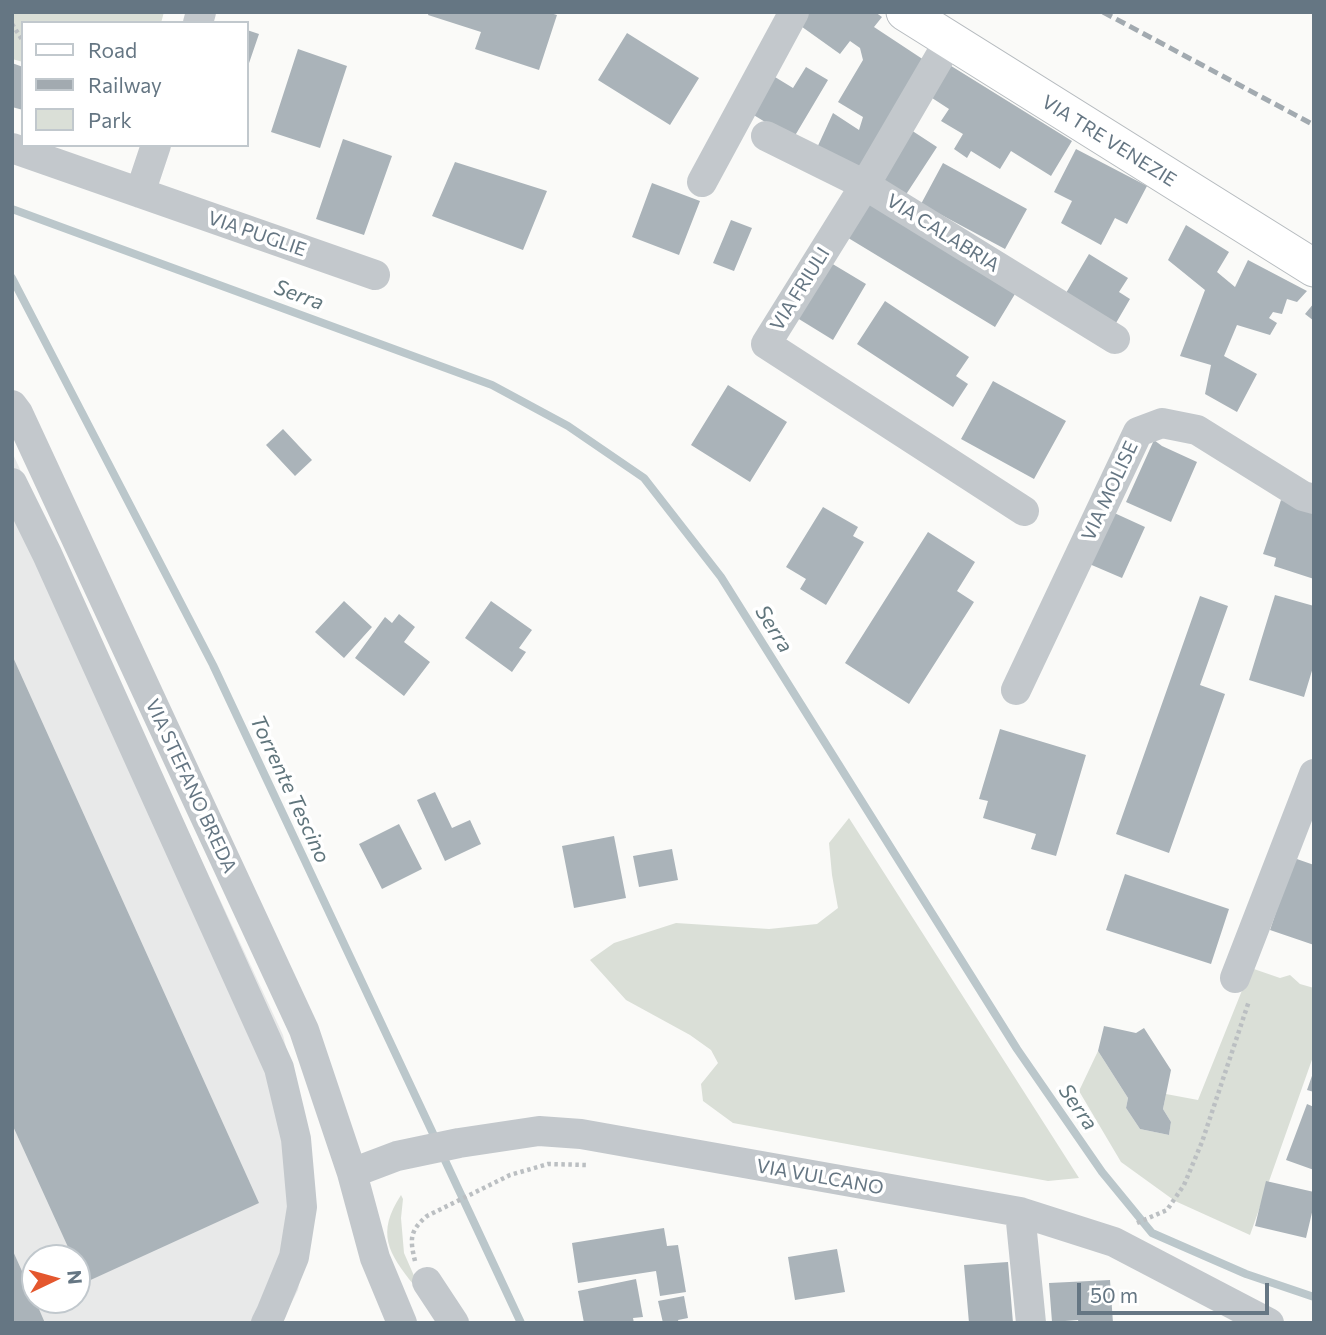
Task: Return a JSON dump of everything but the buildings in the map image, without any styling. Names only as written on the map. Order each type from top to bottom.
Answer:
[{"type":"main road","name":"VIA TRE VENEZIE","points":[[905,12],[1314,268]]},
{"type":"street","points":[[702,182],[794,12]]},
{"type":"street","name":"VIA FRIULI","points":[[949,41],[865,185],[766,344],[1024,511]]},
{"type":"street","name":"VIA CALABRIA","points":[[766,136],[865,185],[1115,339]]},
{"type":"street","points":[[140,193],[155,147]]},
{"type":"street","name":"VIA PUGLIE","points":[[12,148],[375,275]]},
{"type":"street","name":"VIA STEFANO BREDA","points":[[12,405],[304,1030],[352,1173],[374,1258],[402,1323]]},
{"type":"street","name":"VIA MOLISE","points":[[1016,690],[1138,432],[1162,423],[1197,430],[1303,496],[1314,499]]},
{"type":"street","points":[[12,483],[47,554],[279,1068],[296,1139],[302,1207],[293,1257],[266,1323]]},
{"type":"street","points":[[1244,984],[1314,774]]},
{"type":"street","name":"VIA VULCANO","points":[[352,1173],[397,1156],[459,1143],[539,1131],[581,1134],[1020,1212],[1114,1241],[1269,1323]]},
{"type":"street","points":[[1020,1212],[1031,1323]]},
{"type":"street","points":[[427,1282],[454,1323]]},
{"type":"path","points":[[1136,1223],[1167,1210],[1184,1185],[1202,1142],[1244,984]]},
{"type":"path","points":[[426,1216],[510,1175],[548,1164],[596,1165]]},
{"type":"shaded area","points":[[12,452],[283,1035],[308,1138],[314,1205],[298,1290],[281,1323],[12,1323]]},
{"type":"green space","points":[[12,12],[164,12],[162,21],[21,21],[21,61],[12,59]]},
{"type":"green space","points":[[849,818],[1079,1178],[1048,1181],[733,1123],[703,1101],[701,1084],[718,1063],[711,1050],[690,1035],[626,1000],[590,960],[614,943],[676,923],[769,929],[817,924],[838,908],[829,843]]},
{"type":"green space","points":[[1251,968],[1280,978],[1290,975],[1300,984],[1314,988],[1314,1054],[1250,1235],[1175,1201],[1121,1162],[1079,1091],[1098,1051],[1128,1098],[1126,1108],[1140,1129],[1169,1135],[1171,1122],[1163,1109],[1166,1094],[1198,1100]]},
{"type":"green space","points":[[401,1195],[404,1253],[415,1278],[414,1285],[397,1263],[388,1242],[389,1221]]},
{"type":"waterway","name":"Serra","points":[[12,209],[492,385],[568,426],[644,478],[721,577],[1017,1049],[1102,1172],[1152,1233],[1246,1274],[1314,1297]]},
{"type":"waterway","name":"Torrente Tescino","points":[[12,278],[213,665],[437,1142]]},
{"type":"waterway","name":"Torrente Tescino","points":[[442,1154],[521,1323]]},
{"type":"railway","points":[[1103,12],[1314,125]]}]
